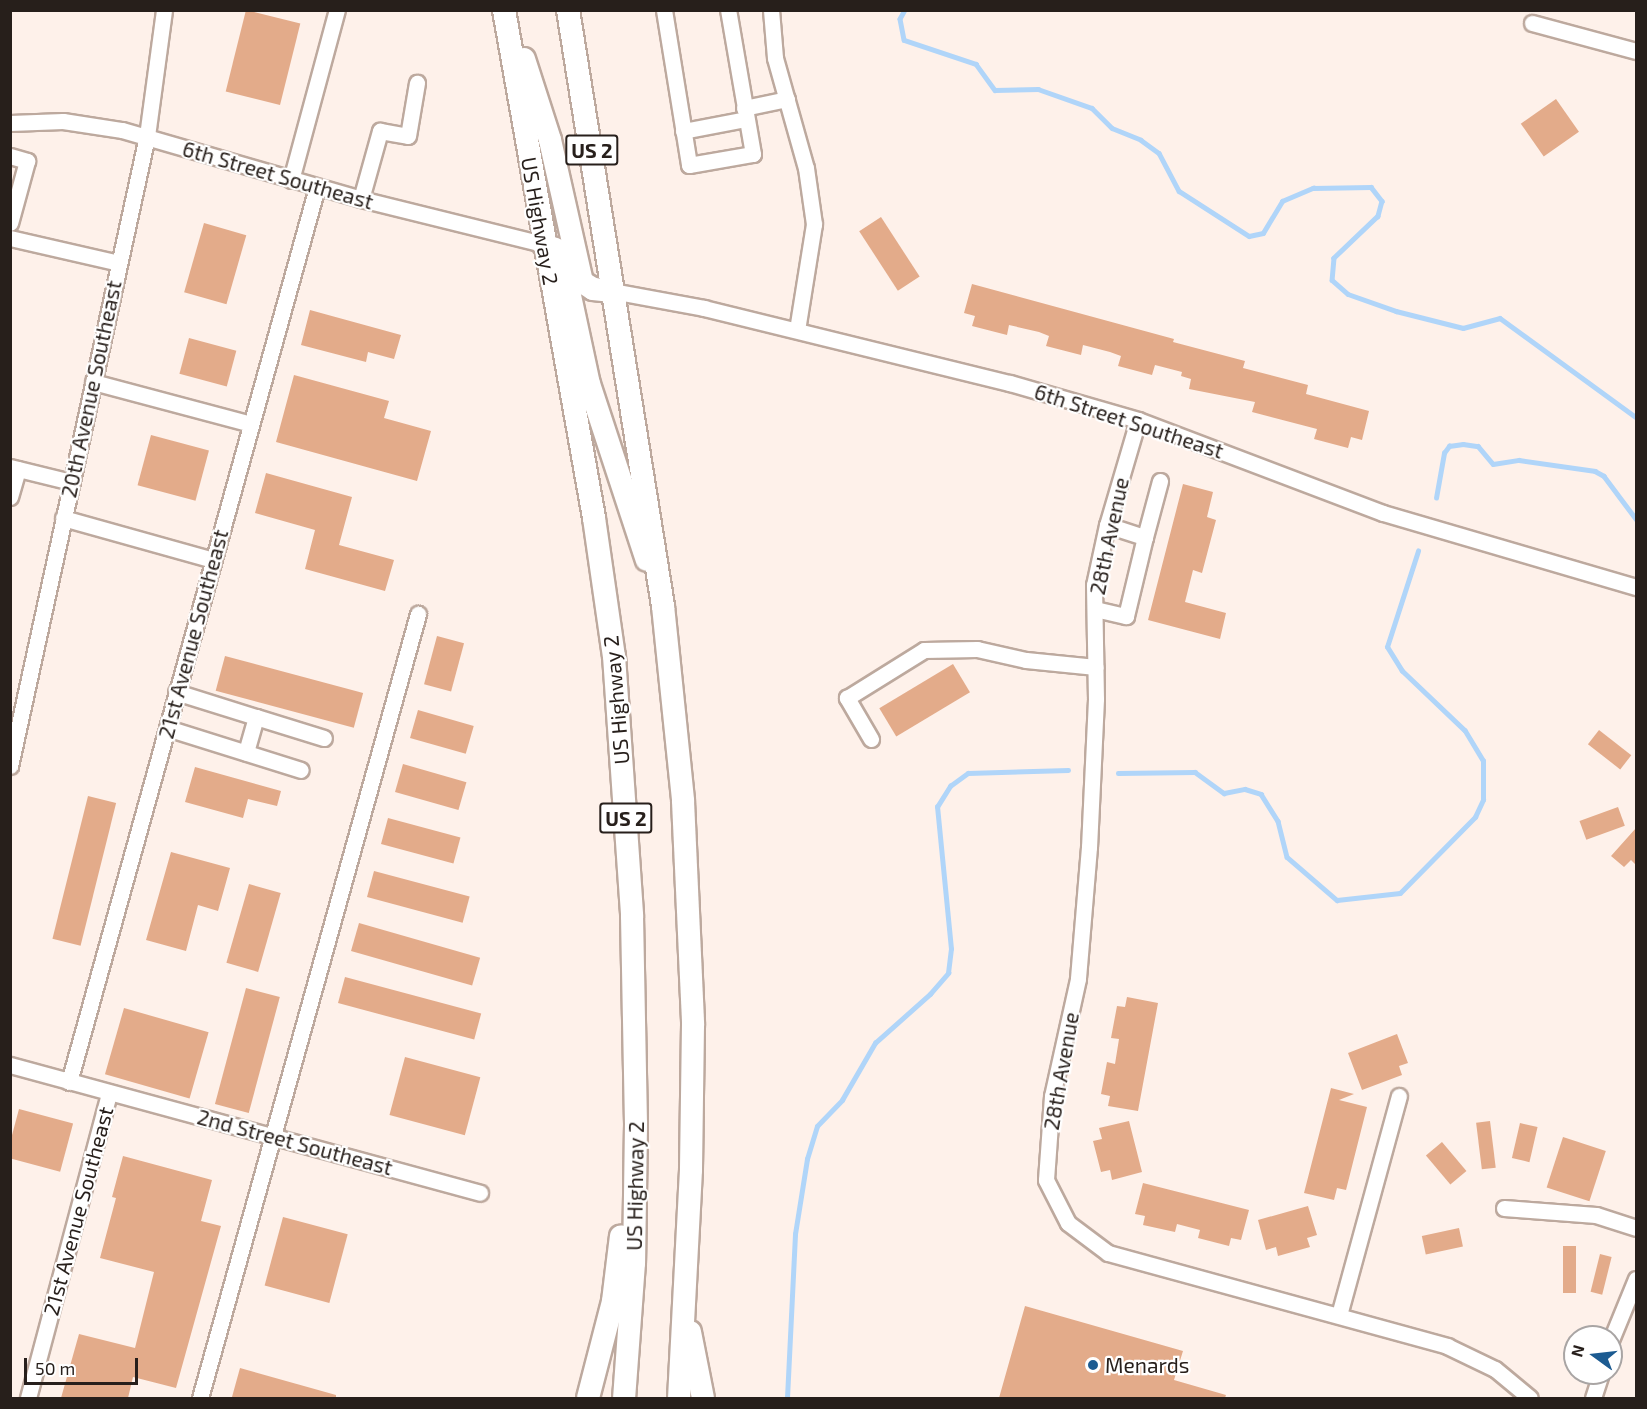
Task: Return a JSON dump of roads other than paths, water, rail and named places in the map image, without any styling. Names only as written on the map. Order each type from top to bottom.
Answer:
[{"type":"highway","name":"US Highway 2","points":[[504,10],[543,244],[594,518],[614,656],[632,916],[636,1124],[634,1263],[624,1398]]},
{"type":"highway","points":[[510,10],[550,140],[582,282],[593,289],[612,291]]},
{"type":"highway","name":"US 2","points":[[568,10],[663,606],[683,801],[693,1025],[679,1398]]},
{"type":"highway","points":[[543,244],[555,249],[563,263],[589,384],[663,606]]},
{"type":"highway","points":[[588,1398],[614,1300],[636,1124]]},
{"type":"highway","points":[[684,1306],[703,1398]]},
{"type":"street","name":"20th Avenue Southeast","points":[[10,766],[147,136],[164,10]]},
{"type":"street","points":[[291,180],[337,10]]},
{"type":"street","points":[[664,10],[689,165],[753,154],[728,10]]},
{"type":"street","points":[[771,10],[776,58],[806,168],[814,224],[796,330]]},
{"type":"street","points":[[1532,23],[1636,51]]},
{"type":"street","points":[[361,199],[380,131],[408,136],[417,83]]},
{"type":"street","points":[[683,131],[745,114],[787,99]]},
{"type":"street","name":"6th Street Southeast","points":[[10,123],[63,121],[147,136],[316,187],[543,244]]},
{"type":"street","points":[[10,156],[27,161],[10,224]]},
{"type":"street","name":"21st Avenue Southeast","points":[[69,1082],[316,187]]},
{"type":"street","points":[[10,238],[119,263]]},
{"type":"street","name":"6th Street Southeast","points":[[612,291],[796,330],[1010,382],[1138,420],[1383,513],[1636,587]]},
{"type":"street","points":[[93,382],[251,424]]},
{"type":"street","name":"28th Avenue","points":[[1138,420],[1107,525],[1094,585],[1096,667],[1089,847],[1078,979],[1052,1096],[1046,1180],[1068,1223],[1108,1253],[1447,1346],[1496,1369],[1530,1398]]},
{"type":"street","points":[[10,497],[14,468],[71,482]]},
{"type":"street","points":[[1095,609],[1126,616],[1160,481]]},
{"type":"street","points":[[63,518],[213,560]]},
{"type":"street","points":[[1107,525],[1145,537]]},
{"type":"street","points":[[200,1398],[418,614]]},
{"type":"street","points":[[871,739],[847,698],[924,650],[977,649],[1026,660],[1096,667]]},
{"type":"street","points":[[177,692],[324,738]]},
{"type":"street","points":[[246,753],[256,717]]},
{"type":"street","points":[[166,728],[301,771]]},
{"type":"street","points":[[10,1065],[69,1082]]},
{"type":"street","name":"2nd Street Southeast","points":[[69,1082],[480,1193]]},
{"type":"street","name":"21st Avenue Southeast","points":[[28,1398],[109,1093]]},
{"type":"street","points":[[1339,1315],[1399,1096]]},
{"type":"street","points":[[1504,1208],[1596,1215],[1636,1228]]},
{"type":"street","points":[[1617,1325],[1636,1279]]},
{"type":"waterway","points":[[905,10],[900,19],[904,40],[976,64],[995,90],[1038,89],[1092,108],[1112,128],[1141,140],[1159,153],[1179,191],[1249,236],[1263,233],[1282,201],[1313,188],[1371,187],[1382,201],[1378,216],[1334,258],[1332,280],[1348,294],[1396,311],[1463,328],[1500,318],[1636,417]]},
{"type":"waterway","points":[[1436,498],[1444,453],[1449,446],[1463,444],[1478,446],[1493,464],[1519,460],[1595,471],[1604,476],[1636,519]]},
{"type":"waterway","points":[[1118,773],[1195,772],[1224,793],[1245,789],[1261,794],[1278,821],[1287,857],[1337,900],[1400,893],[1475,817],[1483,800],[1483,761],[1465,731],[1402,671],[1387,647],[1418,551]]},
{"type":"waterway","points":[[787,1398],[795,1234],[807,1159],[817,1126],[842,1100],[875,1043],[930,994],[948,973],[951,949],[937,807],[950,786],[968,773],[1068,770]]},
{"type":"place","name":"Menards","points":[[1093,1365]]}]
